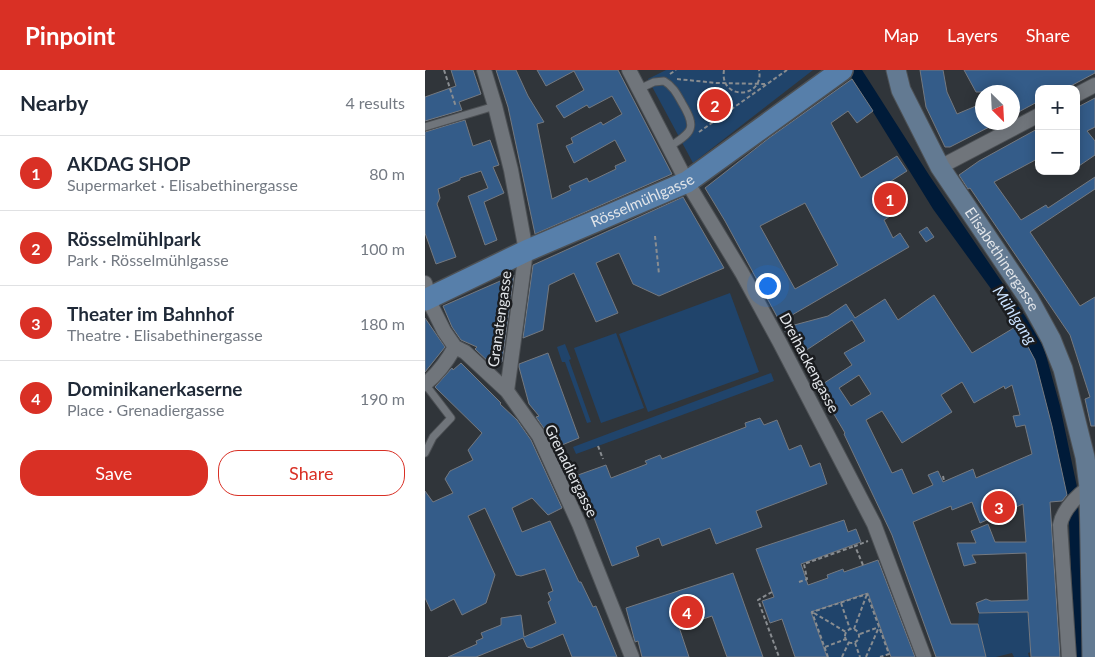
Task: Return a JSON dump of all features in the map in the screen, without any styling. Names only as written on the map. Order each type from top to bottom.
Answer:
[{"type":"main road","name":"Rösselmühlgasse","points":[[426,293],[687,182],[842,70]]},
{"type":"main road","name":"Elisabethinergasse","points":[[896,70],[901,90],[940,167],[1029,299],[1051,339],[1063,369],[1085,457],[1089,482],[1092,657]]},
{"type":"street","name":"Granatengasse","points":[[484,70],[511,170],[526,251],[507,391]]},
{"type":"street","name":"Dreihackengasse","points":[[629,70],[687,182],[751,289],[875,524],[924,657]]},
{"type":"street","points":[[1080,93],[1095,85]]},
{"type":"street","points":[[940,167],[1035,117]]},
{"type":"street","name":"Grenadiergasse","points":[[426,293],[444,331],[455,346],[465,352],[507,391],[539,436],[553,463],[579,524],[632,657]]},
{"type":"street","points":[[425,384],[448,360],[455,346]]},
{"type":"street","points":[[1069,657],[1060,525],[1061,517],[1089,482]]},
{"type":"lane","points":[[639,89],[653,82],[664,81],[674,89],[690,117],[691,124],[686,136],[669,147]]},
{"type":"lane","points":[[425,127],[495,106]]},
{"type":"lane","points":[[425,384],[451,418],[433,437],[425,453]]},
{"type":"path","points":[[444,70],[459,116]]},
{"type":"path","points":[[725,70],[723,77],[725,83],[733,91],[743,93],[749,92],[757,84],[759,70]]},
{"type":"path","points":[[698,134],[787,70]]},
{"type":"path","points":[[664,81],[674,79],[765,84]]},
{"type":"path","points":[[655,236],[659,274]]},
{"type":"path","points":[[598,446],[603,459]]},
{"type":"path","points":[[943,476],[944,481]]},
{"type":"path","points":[[799,582],[807,579],[804,564],[873,539]]},
{"type":"path","points":[[855,546],[863,565]]},
{"type":"path","points":[[772,592],[758,600],[779,657]]},
{"type":"path","points":[[812,612],[867,594]]},
{"type":"path","points":[[867,594],[889,654],[880,657]]},
{"type":"path","points":[[854,629],[867,594]]},
{"type":"path","points":[[841,602],[850,629]]},
{"type":"path","points":[[812,612],[846,632]]},
{"type":"path","points":[[812,612],[828,657]]},
{"type":"path","points":[[859,634],[879,627]]},
{"type":"path","points":[[866,657],[879,627]]},
{"type":"path","points":[[846,632],[854,629],[859,634]]},
{"type":"path","points":[[846,632],[846,639],[849,642],[855,642]]},
{"type":"path","points":[[855,642],[858,640],[859,634]]},
{"type":"path","points":[[825,647],[846,639]]},
{"type":"path","points":[[842,657],[849,642]]},
{"type":"path","points":[[855,642],[860,657]]},
{"type":"shaded area","points":[[666,70],[813,70],[693,163],[648,79]]},
{"type":"shaded area","points":[[730,293],[759,372],[648,412],[619,334]]},
{"type":"shaded area","points":[[616,333],[644,408],[601,423],[574,348]]},
{"type":"shaded area","points":[[565,344],[591,422],[587,423],[565,362],[562,362],[557,347]]},
{"type":"shaded area","points":[[771,373],[774,381],[576,454],[573,447]]},
{"type":"shaded area","points":[[868,593],[890,654],[881,657],[827,657],[811,612]]},
{"type":"shaded area","points":[[1028,612],[1031,652],[1028,653],[1029,657],[1014,657],[1012,653],[996,657],[986,657],[978,624],[979,613]]},
{"type":"water","name":"Mühlgang","points":[[847,70],[862,70],[929,175],[1025,316],[1044,348],[1060,406],[1077,487],[1085,657],[1075,657],[1068,500],[1035,360],[1018,326],[933,209]]},
{"type":"building","points":[[451,70],[473,70],[481,94],[459,102],[462,110],[425,121],[425,97],[456,86]]},
{"type":"building","points":[[496,70],[516,70],[528,96],[544,122],[537,124],[552,199],[571,190],[569,186],[587,178],[589,182],[616,169],[615,166],[626,161],[615,140],[574,163],[566,146],[573,143],[571,138],[601,122],[603,125],[622,114],[612,96],[589,108],[587,105],[564,118],[556,106],[584,90],[574,71],[546,86],[537,70],[618,70],[672,174],[535,234],[508,107]]},
{"type":"building","points":[[920,70],[943,70],[947,92],[957,114],[975,106],[975,130],[983,130],[950,147],[945,147],[926,107]]},
{"type":"building","points":[[964,70],[1095,70],[1095,73],[1072,85],[1035,85],[1035,103],[1020,111],[1020,85],[975,85],[975,90]]},
{"type":"building","points":[[852,79],[873,111],[857,123],[848,111],[831,123],[861,178],[897,156],[907,171],[888,183],[903,208],[884,220],[893,238],[900,233],[909,247],[780,322],[705,188],[769,138]],"holes":[[[805,203],[838,265],[795,289],[760,226]]]},
{"type":"building","points":[[1095,98],[1095,127],[1087,131],[1095,141],[1095,155],[1080,165],[1080,130],[1080,106]]},
{"type":"building","points":[[465,120],[473,146],[490,140],[499,165],[493,167],[504,193],[484,202],[497,240],[485,245],[468,196],[488,188],[481,171],[460,178],[460,180],[438,189],[440,198],[437,204],[456,257],[436,264],[425,233],[425,132]]},
{"type":"building","points":[[1035,130],[1035,160],[994,182],[1021,220],[1046,205],[1048,208],[1095,177],[1095,189],[1030,232],[1080,306],[1095,297],[1095,426],[1091,426],[1085,399],[1090,397],[1070,335],[970,188],[968,189],[959,175],[979,161]]},
{"type":"building","points":[[683,197],[724,268],[659,296],[633,284],[619,253],[596,263],[618,313],[596,322],[574,273],[549,285],[543,330],[523,338],[533,265]]},
{"type":"building","points":[[927,227],[934,237],[926,242],[919,232]]},
{"type":"building","points":[[514,275],[502,362],[492,365],[475,349],[477,347],[461,340],[452,327],[443,306]]},
{"type":"building","points":[[934,295],[972,353],[1017,326],[1035,360],[1067,495],[1062,501],[1050,502],[1060,657],[1031,657],[1028,612],[979,613],[976,603],[986,599],[991,601],[1028,600],[1026,553],[972,555],[976,563],[964,566],[957,543],[976,543],[971,531],[988,524],[995,542],[1026,542],[1023,504],[980,523],[972,502],[952,510],[951,506],[913,522],[951,624],[978,624],[986,657],[936,657],[892,535],[845,433],[818,387],[852,365],[844,353],[865,341],[852,320],[799,355],[783,328],[828,316],[846,304],[855,318],[885,299],[898,320]],"holes":[[[859,375],[871,394],[851,406],[839,388]],[[962,382],[974,403],[1004,386],[1005,389],[1012,385],[1020,415],[1013,416],[1016,427],[1025,425],[1032,454],[976,478],[973,469],[943,482],[938,471],[928,475],[933,485],[913,494],[902,469],[892,473],[866,420],[882,411],[902,443],[952,412],[941,395]]]},
{"type":"building","points":[[425,318],[445,347],[425,372]]},
{"type":"building","points":[[548,353],[579,438],[562,445],[551,432],[548,434],[536,417],[539,416],[529,404],[519,367],[519,364]]},
{"type":"building","points":[[461,363],[517,420],[531,440],[562,508],[548,515],[532,498],[512,508],[522,532],[550,521],[579,582],[581,582],[593,607],[596,606],[617,657],[572,657],[563,634],[531,648],[527,647],[523,638],[476,657],[448,657],[477,644],[476,641],[483,638],[481,633],[501,625],[501,618],[521,615],[524,637],[556,623],[548,602],[551,600],[548,593],[553,591],[545,569],[521,576],[516,575],[485,508],[468,516],[495,575],[486,603],[462,615],[454,599],[431,611],[425,598],[425,491],[433,502],[453,493],[445,479],[450,471],[473,460],[468,450],[482,433],[435,387],[452,368],[453,370]]},
{"type":"building","points":[[760,418],[764,425],[777,420],[789,450],[801,445],[810,467],[820,463],[827,484],[756,511],[762,527],[716,544],[710,528],[662,546],[659,538],[636,547],[639,556],[612,566],[578,475],[606,465],[611,478],[647,464],[645,461],[660,455],[662,459],[746,427],[745,423]]},
{"type":"building","points":[[844,520],[848,532],[856,529],[861,542],[801,564],[808,585],[828,578],[827,575],[843,569],[844,572],[878,560],[915,657],[891,657],[868,593],[811,612],[827,657],[795,657],[782,619],[770,623],[762,601],[774,597],[756,549]]},
{"type":"building","points":[[733,573],[763,657],[727,657],[712,616],[679,627],[689,657],[642,657],[638,641],[635,642],[626,608]]},
{"type":"place","name":"Rösselmühlpark","points":[[715,105]]},
{"type":"place","name":"AKDAG SHOP","points":[[890,199]]},
{"type":"place","name":"Theater im Bahnhof","points":[[999,507]]},
{"type":"place","name":"Dominikanerkaserne","points":[[687,612]]}]
